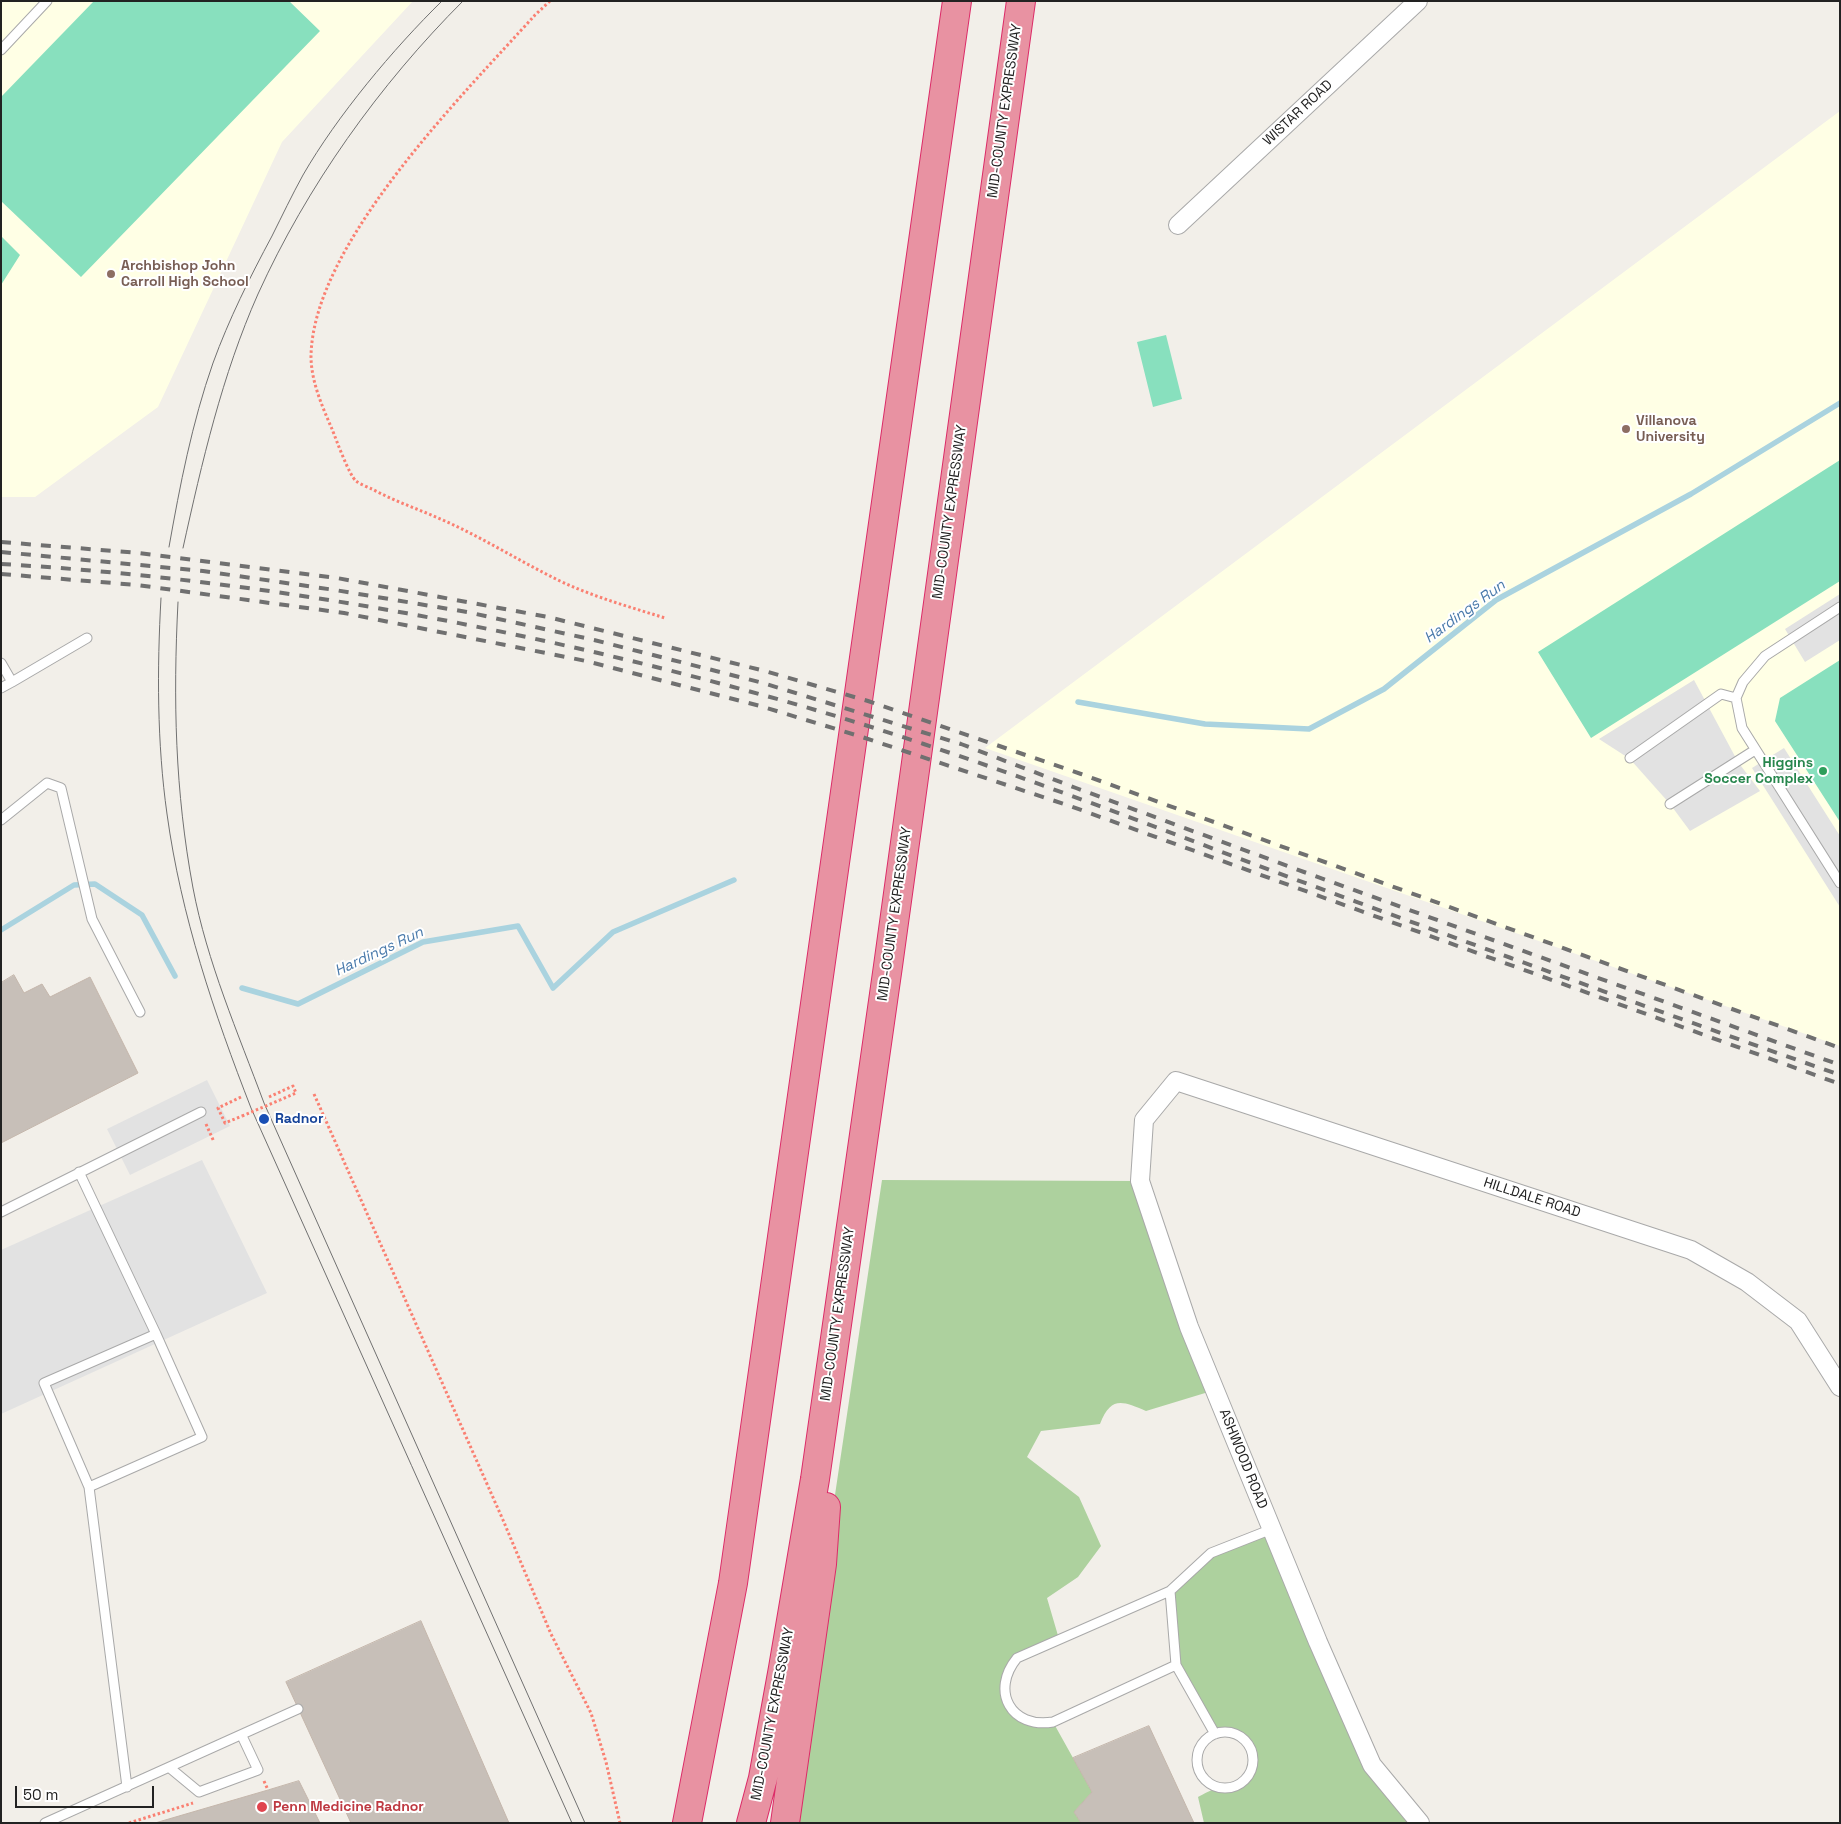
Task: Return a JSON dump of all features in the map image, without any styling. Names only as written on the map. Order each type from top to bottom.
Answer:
[{"type":"highway","points":[[687,1823],[733,1583],[957,1]]},
{"type":"highway","name":"MID-COUNTY EXPRESSWAY","points":[[751,1823],[762,1778],[783,1668],[814,1479],[888,966],[1021,1]]},
{"type":"highway","points":[[785,1823],[822,1564],[830,1459],[829,1368]]},
{"type":"street","name":"WISTAR ROAD","points":[[1178,225],[1418,1]]},
{"type":"street","name":"HILLDALE ROAD","points":[[1176,1081],[1691,1250],[1746,1282],[1798,1321],[1840,1387]]},
{"type":"street","name":"ASHWOOD ROAD","points":[[1176,1081],[1144,1120],[1140,1181],[1189,1327],[1372,1765],[1420,1823]]},
{"type":"lane","points":[[1,50],[47,1]]},
{"type":"lane","points":[[1840,607],[1766,656],[1743,682],[1736,698],[1742,728],[1840,883]]},
{"type":"lane","points":[[1,688],[87,638]]},
{"type":"lane","points":[[1,663],[12,682]]},
{"type":"lane","points":[[1630,758],[1721,694],[1736,698]]},
{"type":"lane","points":[[1670,804],[1756,750]]},
{"type":"lane","points":[[1,820],[47,783],[61,788],[92,919],[140,1012]]},
{"type":"lane","points":[[1,1212],[201,1112]]},
{"type":"lane","points":[[79,1172],[202,1436],[89,1487]]},
{"type":"lane","points":[[127,1786],[89,1487],[44,1383],[156,1334]]},
{"type":"lane","points":[[1176,1665],[1053,1722],[1041,1724],[1028,1721],[1017,1715],[1009,1705],[1005,1693],[1007,1674],[1018,1658],[1170,1591],[1211,1553],[1272,1529]]},
{"type":"lane","points":[[1170,1591],[1176,1665],[1215,1734]]},
{"type":"lane","points":[[45,1823],[242,1736],[298,1709]]},
{"type":"lane","points":[[1224,1732],[1241,1736],[1252,1750],[1253,1768],[1249,1776],[1236,1787],[1218,1788],[1203,1778],[1199,1771],[1197,1762],[1201,1745],[1215,1734],[1224,1732]]},
{"type":"lane","points":[[170,1768],[199,1792],[258,1770],[242,1736]]},
{"type":"path","points":[[550,1],[535,15],[430,132],[383,194],[351,241],[335,268],[324,294],[315,332],[311,357],[316,390],[355,480],[397,503],[445,521],[560,581],[610,601],[665,618]]},
{"type":"path","points":[[241,1097],[218,1108],[225,1123],[296,1093],[293,1086],[269,1096]]},
{"type":"path","points":[[314,1094],[503,1520],[551,1634],[591,1713],[606,1762],[620,1823]]},
{"type":"path","points":[[201,1112],[214,1142]]},
{"type":"shaded area","name":"Archbishop John Carroll High School","points":[[1,1],[413,1],[282,142],[158,407],[35,497],[1,497]]},
{"type":"shaded area","name":"Villanova University","points":[[1840,111],[1840,1046],[985,748]]},
{"type":"shaded area","points":[[1840,594],[1840,640],[1805,662],[1785,629]]},
{"type":"shaded area","points":[[1694,680],[1738,762],[1760,791],[1690,831],[1670,804],[1630,759],[1599,739]]},
{"type":"shaded area","points":[[1784,748],[1840,836],[1840,907],[1752,768]]},
{"type":"shaded area","points":[[207,1080],[230,1126],[130,1175],[107,1129]]},
{"type":"shaded area","points":[[202,1160],[267,1293],[1,1414],[1,1250]]},
{"type":"green space","points":[[94,1],[289,1],[320,31],[81,277],[1,201],[1,97]]},
{"type":"green space","points":[[1,236],[20,255],[1,285]]},
{"type":"green space","points":[[1166,335],[1182,399],[1153,407],[1137,342]]},
{"type":"green space","points":[[1840,460],[1840,581],[1591,738],[1538,652]]},
{"type":"green space","name":"Higgins Soccer Complex","points":[[1840,660],[1840,822],[1775,721],[1780,698]]},
{"type":"green space","points":[[882,1180],[1140,1181],[1215,1390],[1146,1411],[1124,1403],[1118,1403],[1108,1409],[1100,1424],[1041,1431],[1027,1457],[1079,1497],[1101,1546],[1078,1577],[1047,1598],[1059,1639],[1018,1658],[1005,1680],[1017,1715],[1053,1722],[1092,1792],[1074,1812],[1081,1823],[786,1823]]},
{"type":"green space","points":[[1272,1529],[1372,1765],[1420,1823],[1204,1823],[1198,1797],[1214,1789],[1234,1787],[1242,1783],[1252,1771],[1254,1756],[1248,1742],[1235,1733],[1215,1734],[1176,1665],[1170,1591],[1211,1553]]},
{"type":"building","points":[[14,975],[24,993],[42,984],[50,997],[90,977],[138,1073],[1,1143],[1,983]]},
{"type":"building","points":[[421,1621],[509,1823],[351,1823],[286,1682]]},
{"type":"building","points":[[1149,1726],[1194,1823],[1081,1823],[1074,1812],[1092,1792],[1073,1758]]},
{"type":"building","name":"Penn Medicine Radnor","points":[[299,1781],[320,1823],[155,1823],[268,1790]]},
{"type":"waterway","name":"Hardings Run","points":[[1078,702],[1205,724],[1309,729],[1384,689],[1496,600],[1691,494],[1840,403]]},
{"type":"waterway","name":"Hardings Run","points":[[242,988],[298,1004],[423,942],[518,926],[553,988],[613,932],[734,880]]},
{"type":"waterway","name":"Hardings Run","points":[[1,930],[74,885],[95,884],[142,915],[175,976]]},
{"type":"tram line","points":[[169,547],[187,454],[199,408],[213,363],[248,283],[303,175],[332,130],[385,62],[442,1]]},
{"type":"tram line","points":[[183,548],[223,387],[245,325],[277,254],[299,214],[347,138],[402,67],[463,1]]},
{"type":"tram line","points":[[161,598],[159,706],[161,760],[167,814],[173,852],[190,927],[224,1036],[251,1108],[572,1823]]},
{"type":"tram line","points":[[178,602],[176,710],[179,781],[187,852],[206,943],[264,1103],[585,1823]]},
{"type":"railway","points":[[1,542],[139,553],[337,578],[548,617],[765,671],[868,701],[1081,774],[1840,1048]]},
{"type":"railway","points":[[1,552],[203,571],[467,612],[594,640],[763,683],[961,744],[1304,872],[1840,1065]]},
{"type":"railway","points":[[1,564],[193,581],[383,609],[572,647],[759,694],[891,733],[956,755],[1418,924],[1840,1075]]},
{"type":"railway","points":[[1,574],[137,585],[344,613],[586,661],[760,706],[859,736],[1070,806],[1840,1084]]},
{"type":"place","name":"Archbishop John Carroll High School","points":[[111,274]]},
{"type":"place","name":"Villanova University","points":[[1626,429]]},
{"type":"place","name":"Higgins Soccer Complex","points":[[1823,771]]},
{"type":"place","name":"Radnor","points":[[264,1119]]},
{"type":"place","name":"Penn Medicine Radnor","points":[[262,1807]]}]
